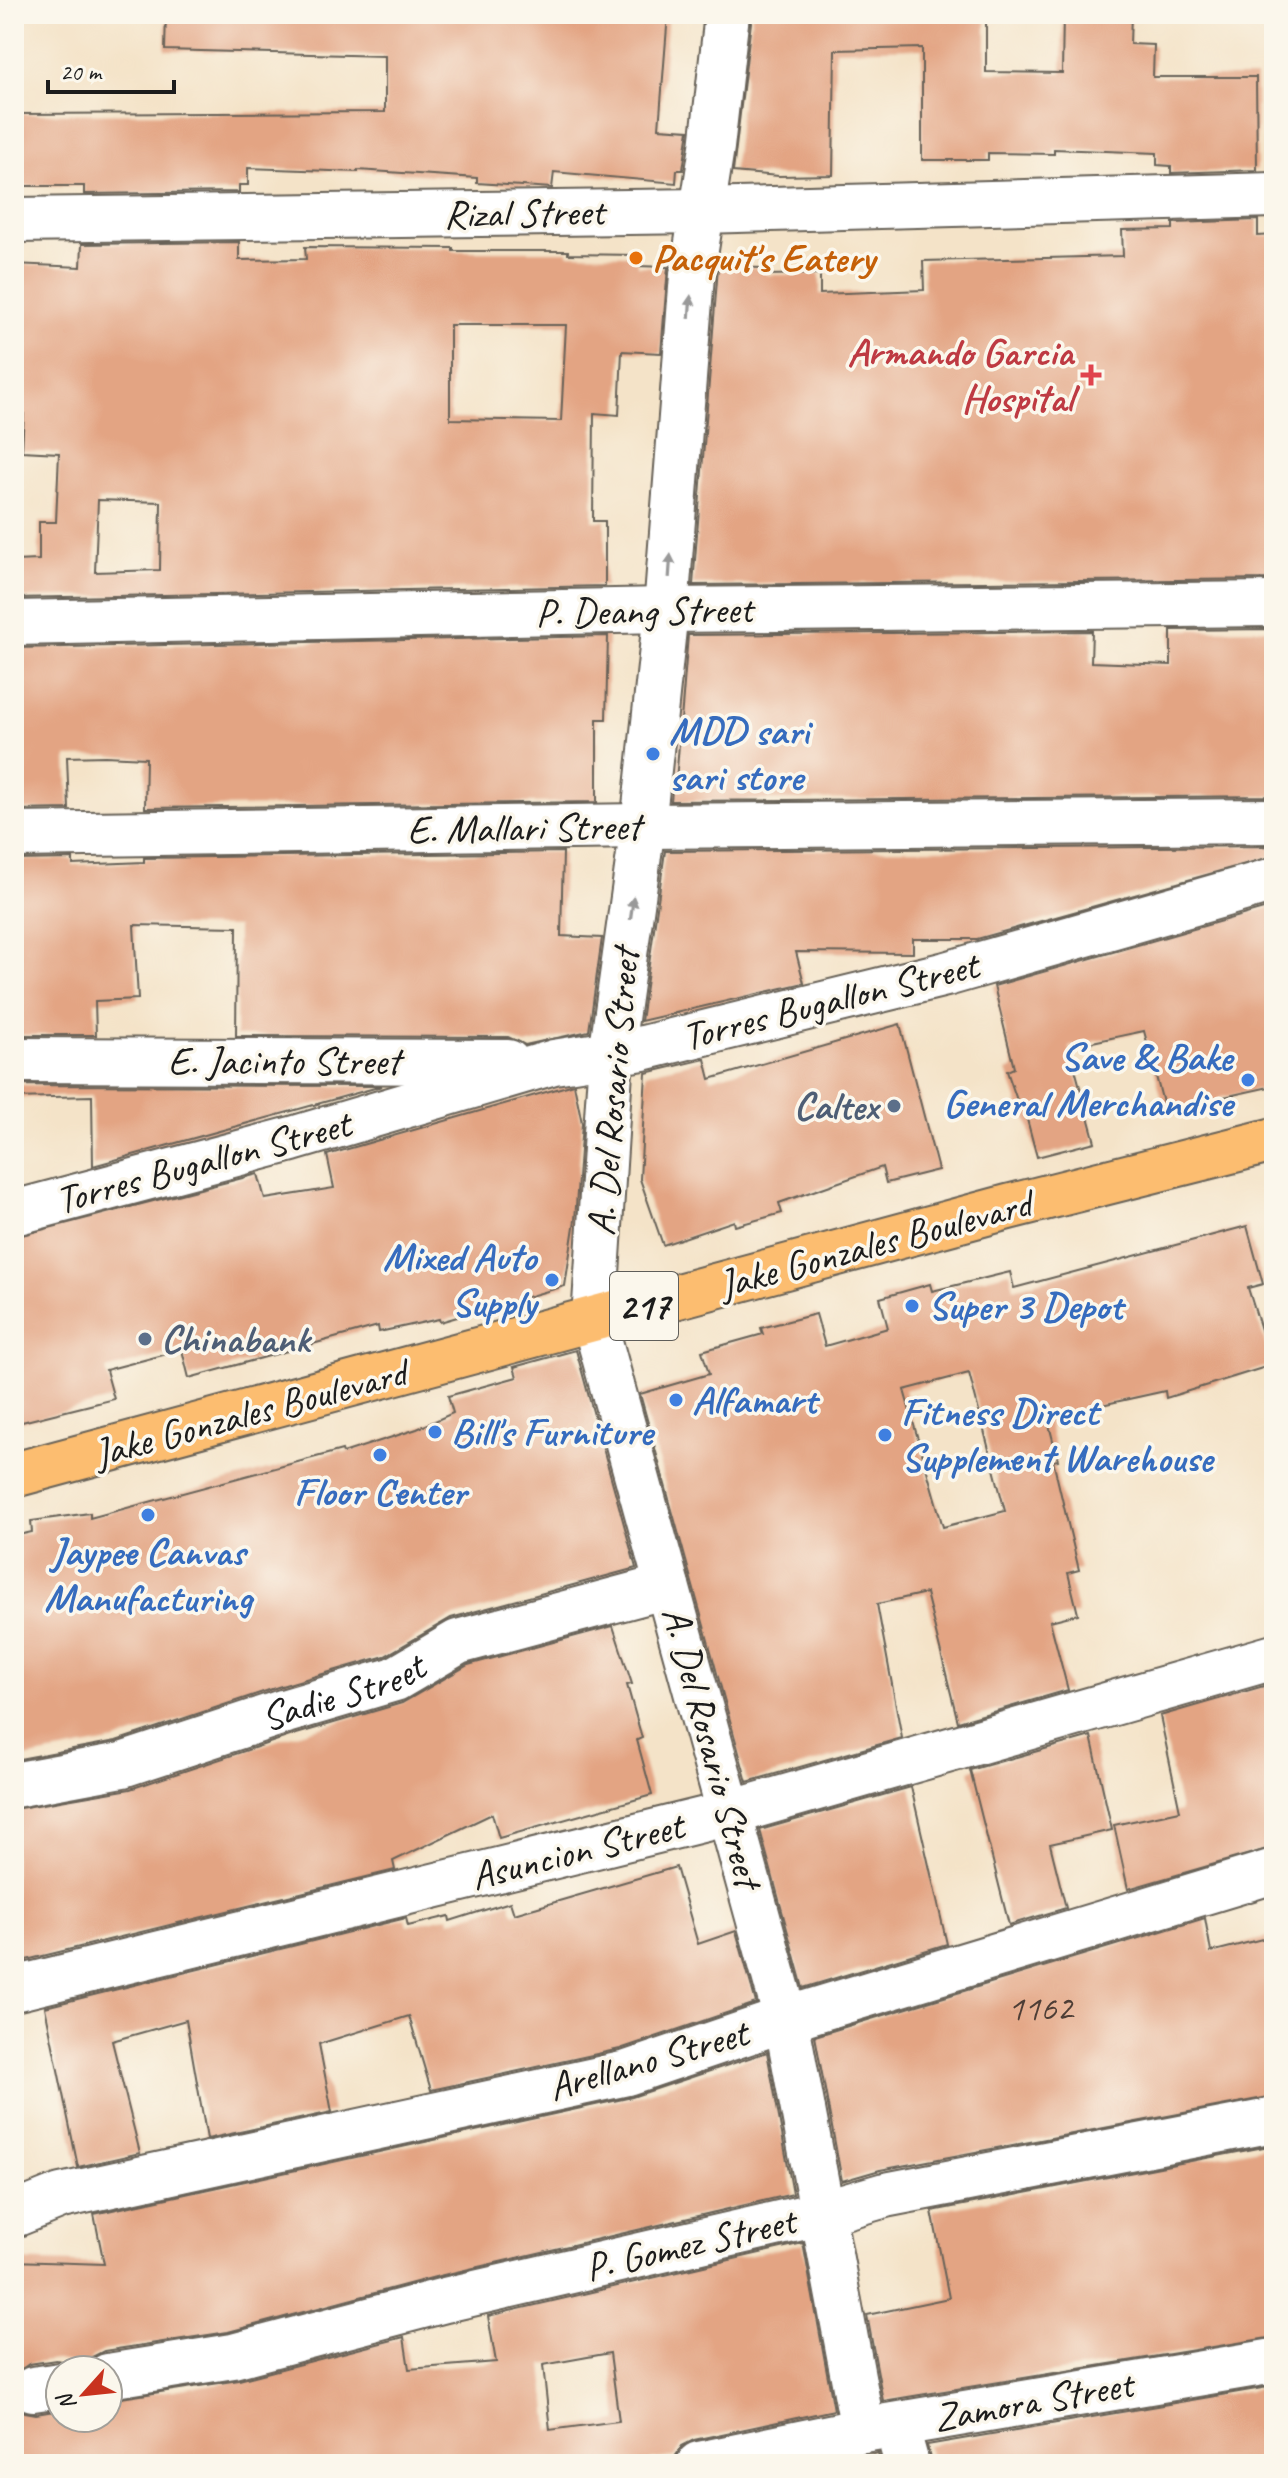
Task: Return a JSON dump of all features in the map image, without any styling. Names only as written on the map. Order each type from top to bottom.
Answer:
[{"type":"main road","name":"Jake Gonzales Boulevard","points":[[14,1475],[1008,1207],[1274,1140]]},
{"type":"street","name":"A. Del Rosario Street","points":[[727,14],[692,275],[666,610],[643,826],[611,1055],[594,1320],[786,2019],[823,2213],[889,2440]]},
{"type":"street","name":"Rizal Street","points":[[14,220],[702,211],[1274,195]]},
{"type":"street","name":"P. Deang Street","points":[[14,623],[666,610],[1274,604]]},
{"type":"street","name":"E. Mallari Street","points":[[14,835],[1274,821]]},
{"type":"street","name":"Torres Bugallon Street","points":[[14,1213],[292,1139],[554,1062],[611,1055],[946,974],[1274,880]]},
{"type":"street","name":"E. Jacinto Street","points":[[14,1060],[554,1062]]},
{"type":"street","name":"Sadie Street","points":[[14,1785],[122,1765],[395,1679],[458,1642],[667,1586]]},
{"type":"street","name":"Asuncion Street","points":[[14,1989],[730,1813],[1274,1657]]},
{"type":"street","name":"Arellano Street","points":[[14,2215],[61,2196],[627,2073],[786,2019],[1274,1871]]},
{"type":"street","name":"P. Gomez Street","points":[[124,2373],[233,2356],[445,2300],[823,2213],[885,2195],[1274,2120]]},
{"type":"street","name":"Zamora Street","points":[[699,2464],[889,2440],[1274,2361]]},
{"type":"building","points":[[166,14],[396,14],[466,20],[466,14],[668,14],[659,128],[689,130],[683,170],[677,170],[676,183],[554,172],[552,188],[477,183],[477,178],[358,170],[248,168],[248,185],[239,185],[239,192],[84,194],[84,186],[14,186],[14,114],[385,112],[385,56],[165,50]]},
{"type":"building","points":[[752,14],[986,14],[986,72],[1062,73],[1063,14],[1131,14],[1130,44],[1154,45],[1153,77],[1256,77],[1257,170],[1171,173],[1171,166],[1157,165],[1157,153],[1054,149],[1054,154],[988,153],[988,160],[922,160],[922,48],[835,50],[833,175],[779,176],[733,172]]},
{"type":"building","points":[[1258,220],[1258,236],[1274,235],[1274,579],[693,585],[718,267],[766,268],[766,275],[820,274],[820,294],[924,290],[923,261],[1123,256],[1122,230],[1173,229],[1173,223]]},
{"type":"building","points":[[239,242],[239,260],[306,259],[305,247],[568,251],[568,254],[637,255],[637,266],[668,267],[661,353],[622,351],[619,415],[594,413],[593,521],[605,521],[605,586],[14,598],[14,561],[39,560],[39,522],[56,522],[59,453],[22,451],[24,412],[14,412],[14,264],[81,267],[82,244]],"holes":[[[450,325],[566,325],[561,421],[450,419]],[[98,500],[161,502],[160,570],[95,572]]]},
{"type":"building","points":[[1274,629],[1274,796],[671,801],[673,780],[676,781],[688,635],[1092,631],[1091,662],[1171,665],[1171,630]]},
{"type":"building","points":[[608,636],[606,719],[597,719],[597,802],[145,808],[146,758],[105,756],[67,757],[69,809],[14,810],[14,648]]},
{"type":"building","points":[[1274,846],[1274,856],[977,939],[913,939],[913,953],[796,952],[804,983],[641,1021],[665,851]]},
{"type":"building","points":[[563,852],[561,936],[602,938],[589,1031],[525,1045],[508,1037],[236,1036],[237,927],[134,925],[138,999],[95,1001],[96,1035],[14,1035],[14,860],[73,859],[73,865],[144,862],[144,858]]},
{"type":"building","points":[[1274,906],[1274,1086],[1166,1114],[1144,1031],[1069,1047],[1095,1142],[1037,1157],[1024,1108],[1020,1109],[1007,1071],[1014,1068],[994,986]]},
{"type":"building","points":[[900,1024],[938,1170],[886,1183],[882,1167],[779,1203],[782,1213],[735,1226],[734,1221],[663,1245],[640,1179],[646,1073],[705,1059],[710,1079]]},
{"type":"building","points":[[574,1084],[582,1123],[575,1220],[565,1286],[440,1322],[439,1319],[379,1332],[378,1326],[189,1378],[182,1350],[106,1370],[114,1399],[14,1424],[14,1237],[258,1174],[265,1199],[334,1188],[327,1155]]},
{"type":"building","points":[[14,1085],[382,1086],[93,1166],[92,1096],[14,1098]]},
{"type":"building","points":[[1247,1226],[1263,1284],[1248,1288],[1272,1365],[1166,1398],[1165,1391],[1047,1417],[1058,1460],[1053,1461],[1079,1570],[1068,1573],[1078,1614],[1050,1621],[1068,1690],[958,1722],[926,1593],[877,1604],[902,1738],[747,1782],[640,1394],[709,1374],[702,1351],[763,1334],[761,1328],[816,1314],[825,1346],[888,1328],[880,1298],[930,1284],[932,1291],[1010,1272],[1014,1288]],"holes":[[[969,1373],[1005,1511],[943,1527],[904,1390]]]},
{"type":"building","points":[[576,1350],[636,1568],[451,1618],[385,1656],[278,1687],[116,1741],[14,1760],[14,1536],[32,1532],[31,1521],[90,1513],[90,1518],[342,1450],[343,1453],[417,1429],[453,1413],[448,1396],[517,1377],[514,1367]]},
{"type":"building","points":[[613,1626],[632,1684],[627,1685],[642,1738],[637,1740],[652,1795],[499,1838],[492,1814],[393,1861],[395,1870],[14,1963],[14,1809],[130,1789],[402,1703],[468,1665]]},
{"type":"building","points":[[1274,1683],[1274,1847],[1128,1889],[1114,1825],[1180,1811],[1160,1716]]},
{"type":"building","points":[[1091,1736],[1112,1830],[1050,1844],[1066,1908],[1009,1925],[970,1770]]},
{"type":"building","points":[[911,1787],[947,1944],[803,1988],[760,1830]]},
{"type":"building","points":[[676,1867],[698,1944],[736,1931],[756,2003],[620,2049],[431,2090],[409,2016],[319,2044],[332,2112],[207,2139],[186,2020],[112,2041],[140,2153],[78,2167],[45,2007],[406,1918],[408,1926],[449,1916],[450,1921],[510,1902],[514,1914]]},
{"type":"building","points":[[1205,1918],[1211,1952],[1274,1936],[1274,2096],[880,2170],[842,2181],[815,2036]]},
{"type":"building","points":[[767,2052],[793,2194],[439,2276],[228,2332],[98,2354],[44,2354],[44,2362],[29,2364],[14,2374],[14,2261],[104,2264],[94,2214],[632,2097]]},
{"type":"building","points":[[1274,2145],[1274,2337],[883,2401],[867,2315],[949,2298],[932,2211]]},
{"type":"building","points":[[803,2243],[834,2410],[694,2440],[682,2446],[675,2457],[651,2460],[651,2464],[14,2464],[14,2405],[25,2412],[44,2413],[44,2434],[124,2434],[124,2398],[239,2380],[404,2337],[409,2369],[496,2362],[488,2316]],"holes":[[[610,2353],[619,2421],[550,2430],[543,2365]]]},
{"type":"building","points":[[1274,2386],[1274,2464],[931,2464],[927,2445]]},
{"type":"building","points":[[878,2453],[881,2464],[822,2464],[868,2455]]},
{"type":"place","name":"Pacquit's Eatery","points":[[636,258]]},
{"type":"place","name":"Armando Garcia Hospital","points":[[1091,375]]},
{"type":"place","name":"MDD sari sari store","points":[[653,754]]},
{"type":"place","name":"Save & Bake General Merchandise","points":[[1248,1080]]},
{"type":"place","name":"Caltex","points":[[894,1106]]},
{"type":"place","name":"Mixed Auto Supply","points":[[552,1280]]},
{"type":"place","name":"Super 3 Depot","points":[[912,1306]]},
{"type":"place","name":"Chinabank","points":[[145,1339]]},
{"type":"place","name":"Alfamart","points":[[676,1400]]},
{"type":"place","name":"Bill's Furniture","points":[[435,1432]]},
{"type":"place","name":"Fitness Direct Supplement Warehouse","points":[[885,1435]]},
{"type":"place","name":"Floor Center","points":[[380,1455]]},
{"type":"place","name":"Jaypee Canvas Manufacturing","points":[[148,1515]]}]
